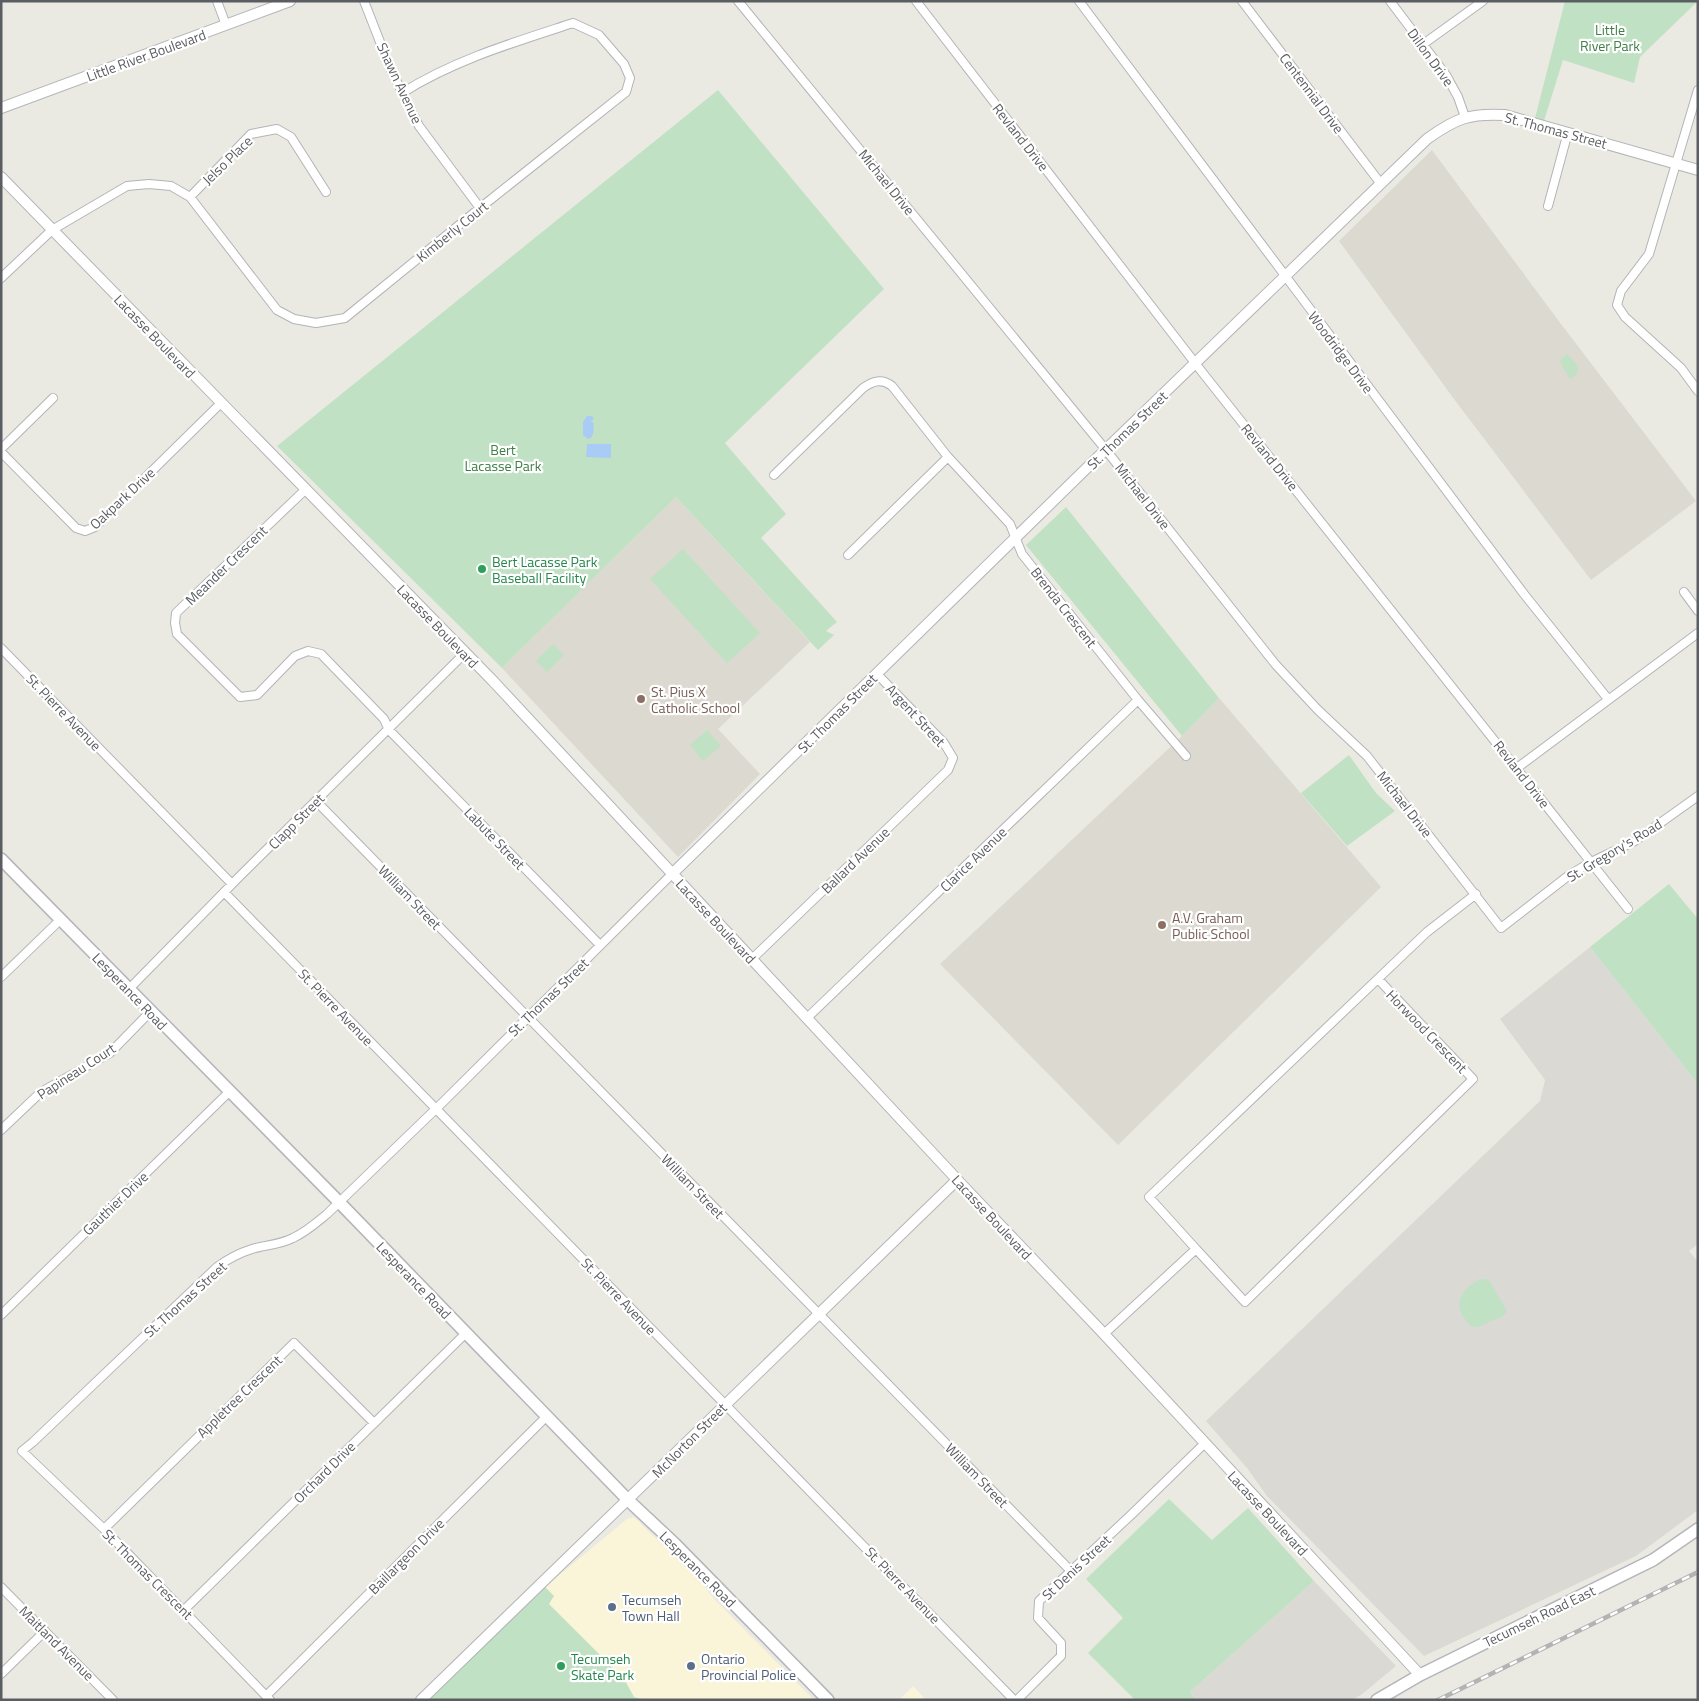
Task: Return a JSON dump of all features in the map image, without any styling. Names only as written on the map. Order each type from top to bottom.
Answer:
[{"type":"main road","name":"Lesperance Road","points":[[1,860],[339,1202],[628,1500],[828,1700]]},
{"type":"main road","name":"Tecumseh Road East","points":[[1377,1700],[1420,1675],[1653,1560],[1698,1529]]},
{"type":"street","points":[[217,1],[226,25]]},
{"type":"street","name":"Little River Boulevard","points":[[1,108],[290,1]]},
{"type":"street","name":"Shawn Avenue","points":[[364,1],[391,70],[419,126],[480,208]]},
{"type":"street","name":"Michael Drive","points":[[738,1],[1106,450],[1276,665],[1318,710],[1367,756],[1476,894]]},
{"type":"street","name":"Revland Drive","points":[[916,1],[1196,363],[1628,909]]},
{"type":"street","name":"Woodridge Drive","points":[[1079,1],[1524,594],[1608,699]]},
{"type":"street","name":"Centennial Drive","points":[[1242,1],[1381,184]]},
{"type":"street","name":"Dillon Drive","points":[[1390,1],[1452,85],[1465,117]]},
{"type":"street","points":[[1422,45],[1483,1]]},
{"type":"street","name":"Kimberly Court","points":[[1,278],[52,230],[127,186],[149,184],[170,186],[190,197],[277,310],[294,319],[316,323],[345,318],[626,92],[630,78],[624,64],[600,35],[573,23],[448,68],[402,93]]},
{"type":"street","points":[[1698,90],[1649,254],[1621,291],[1617,305],[1625,318],[1681,368],[1698,391]]},
{"type":"street","name":"St. Thomas Street","points":[[22,1451],[217,1267],[236,1255],[292,1239],[308,1230],[339,1202],[436,1109],[672,874],[1106,450],[1428,139],[1446,126],[1465,117],[1485,114],[1505,115],[1698,170]]},
{"type":"street","name":"Jelso Place","points":[[190,197],[251,134],[277,129],[291,137],[326,192]]},
{"type":"street","points":[[1548,206],[1568,132]]},
{"type":"street","name":"Lacasse Boulevard","points":[[1,177],[465,653],[808,1018],[957,1180],[1104,1334],[1420,1675]]},
{"type":"street","name":"Brenda Crescent","points":[[774,475],[863,388],[878,381],[886,381],[948,457],[1010,524],[1020,550],[1027,560],[1138,700],[1186,756]]},
{"type":"street","points":[[1,450],[53,398]]},
{"type":"street","name":"Oakpark Drive","points":[[1,450],[76,528],[84,531],[95,527],[221,403]]},
{"type":"street","points":[[848,555],[948,457]]},
{"type":"street","name":"Meander Crescent","points":[[306,489],[176,613],[177,634],[240,697],[257,695],[295,656],[308,651],[321,654],[384,719],[389,730]]},
{"type":"street","points":[[1684,592],[1698,611]]},
{"type":"street","points":[[1517,768],[1698,633]]},
{"type":"street","name":"St. Pierre Avenue","points":[[1,648],[232,884]]},
{"type":"street","name":"Clapp Street","points":[[128,990],[465,653]]},
{"type":"street","name":"Argent Street","points":[[877,674],[944,744],[953,758]]},
{"type":"street","name":"Clarice Avenue","points":[[808,1018],[1138,700]]},
{"type":"street","name":"Labute Street","points":[[389,730],[600,946]]},
{"type":"street","name":"Ballard Avenue","points":[[752,959],[948,770],[953,758]]},
{"type":"street","name":"St. Gregory's Road","points":[[1476,894],[1501,928],[1568,876],[1591,862],[1635,841],[1698,796]]},
{"type":"street","name":"William Street","points":[[316,801],[1071,1571]]},
{"type":"street","name":"St. Pierre Avenue","points":[[224,892],[1016,1700]]},
{"type":"street","points":[[1378,980],[1427,932],[1476,894]]},
{"type":"street","points":[[1,977],[60,920]]},
{"type":"street","name":"Horwood Crescent","points":[[1378,980],[1473,1079],[1245,1302],[1196,1249],[1149,1197],[1378,980]]},
{"type":"street","name":"Papineau Court","points":[[1,1130],[41,1092],[110,1052],[150,1012]]},
{"type":"street","name":"Gauthier Drive","points":[[1,1315],[229,1092]]},
{"type":"street","name":"McNorton Street","points":[[422,1700],[957,1180]]},
{"type":"street","points":[[1104,1334],[1196,1249]]},
{"type":"street","name":"Orchard Drive","points":[[184,1610],[465,1334]]},
{"type":"street","name":"Appletree Crescent","points":[[104,1529],[294,1343],[374,1423]]},
{"type":"street","name":"Baillargeon Drive","points":[[268,1698],[547,1416]]},
{"type":"street","name":"St Denis Street","points":[[1016,1700],[1061,1656],[1061,1643],[1038,1618],[1039,1601],[1204,1444]]},
{"type":"street","name":"St. Thomas Crescent","points":[[22,1451],[104,1529],[268,1698]]},
{"type":"street","name":"Maitland Avenue","points":[[1,1587],[113,1700]]},
{"type":"street","points":[[1,1674],[46,1631]]},
{"type":"shaded area","points":[[1432,150],[1696,501],[1591,580],[1454,399],[1339,241]]},
{"type":"shaded area","name":"St. Pius X Catholic School","points":[[676,497],[810,642],[718,729],[760,774],[678,857],[502,668]]},
{"type":"shaded area","name":"A.V. Graham Public School","points":[[1219,698],[1381,887],[1118,1145],[940,964],[1182,736]]},
{"type":"shaded area","points":[[1590,947],[1698,1084],[1698,1244],[1689,1251],[1698,1262],[1698,1510],[1636,1556],[1424,1656],[1267,1496],[1247,1468],[1206,1421],[1540,1101],[1545,1080],[1500,1019]]},
{"type":"shaded area","points":[[634,1517],[705,1587],[715,1600],[814,1700],[644,1700],[634,1697],[624,1679],[548,1604],[553,1596],[545,1587],[627,1519]]},
{"type":"shaded area","points":[[1314,1581],[1396,1666],[1361,1695],[1351,1700],[1196,1700],[1190,1692]]},
{"type":"shaded area","points":[[913,1686],[926,1700],[899,1700]]},
{"type":"green space","name":"Little River Park","points":[[1565,1],[1698,1],[1640,57],[1634,83],[1563,60],[1544,121],[1535,118]]},
{"type":"green space","name":"Bert Lacasse Park","points":[[718,90],[884,289],[725,443],[786,514],[761,538],[837,622],[826,631],[834,635],[818,650],[676,497],[502,668],[277,446]]},
{"type":"green space","points":[[1567,354],[1578,366],[1577,374],[1570,379],[1560,362]]},
{"type":"green space","points":[[1066,507],[1219,698],[1182,736],[1026,545]]},
{"type":"green space","points":[[683,549],[760,633],[727,663],[650,579]]},
{"type":"green space","points":[[553,644],[564,655],[547,672],[536,661]]},
{"type":"green space","points":[[707,730],[721,746],[703,761],[690,745]]},
{"type":"green space","points":[[1349,755],[1376,793],[1395,811],[1347,846],[1301,793]]},
{"type":"green space","points":[[1669,884],[1698,919],[1698,1084],[1590,947]]},
{"type":"green space","points":[[1482,1279],[1487,1279],[1490,1282],[1507,1311],[1500,1318],[1474,1327],[1464,1318],[1459,1306],[1460,1300],[1470,1285]]},
{"type":"green space","points":[[1169,1499],[1212,1540],[1248,1508],[1314,1581],[1190,1692],[1196,1700],[1135,1700],[1088,1653],[1123,1618],[1086,1579]]},
{"type":"green space","points":[[545,1587],[554,1596],[549,1604],[624,1679],[634,1697],[644,1700],[429,1700]]},
{"type":"water","points":[[587,416],[592,416],[594,419],[590,421],[593,422],[593,434],[588,439],[583,435],[583,422]]},
{"type":"water","points":[[587,444],[611,444],[611,458],[586,457]]},
{"type":"railway","points":[[1438,1700],[1698,1572]]},
{"type":"place","name":"Bert Lacasse Park Baseball Facility","points":[[482,569]]},
{"type":"place","name":"St. Pius X Catholic School","points":[[641,699]]},
{"type":"place","name":"A.V. Graham Public School","points":[[1162,925]]},
{"type":"place","name":"Tecumseh Town Hall","points":[[612,1607]]},
{"type":"place","name":"Tecumseh Skate Park","points":[[561,1666]]},
{"type":"place","name":"Ontario Provincial Police","points":[[691,1666]]}]
